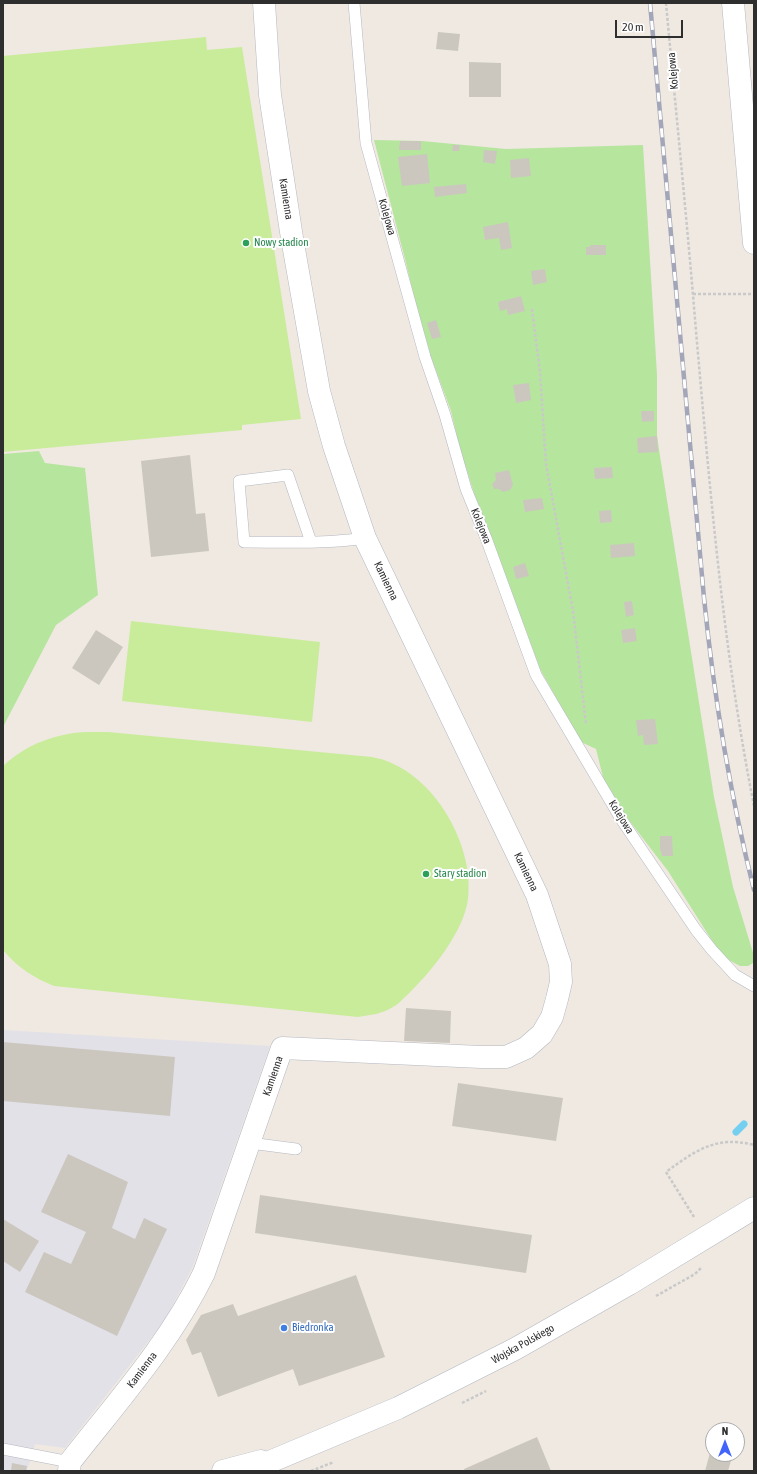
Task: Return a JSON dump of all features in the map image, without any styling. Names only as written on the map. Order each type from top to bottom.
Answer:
[{"type":"street","name":"Kamienna","points":[[69,1466],[139,1375],[194,1294],[204,1273],[282,1048],[506,1057],[526,1048],[542,1034],[552,1017],[561,982],[560,964],[537,896],[365,538],[334,446],[319,391],[292,238],[270,95],[264,3]]},
{"type":"street","points":[[733,3],[754,243]]},
{"type":"street","name":"Wojska Polskiego","points":[[248,1471],[398,1408],[515,1349],[629,1284],[752,1210]]},
{"type":"street","name":"Wojska Polskiego","points":[[223,1471],[280,1457]]},
{"type":"lane","name":"Kolejowa","points":[[354,3],[366,143],[425,357],[445,415],[466,489],[486,538],[536,674],[621,819],[696,930],[735,974],[754,986]]},
{"type":"lane","points":[[310,542],[288,475],[239,481],[244,542],[310,542],[338,542],[365,538]]},
{"type":"lane","points":[[250,1143],[296,1149]]},
{"type":"lane","points":[[3,1450],[69,1466]]},
{"type":"path","name":"Kolejowa","points":[[666,3],[707,458],[724,619],[742,746],[754,806]]},
{"type":"path","points":[[693,294],[754,294]]},
{"type":"path","points":[[532,309],[540,372],[546,464],[572,611],[588,745],[587,763]]},
{"type":"path","points":[[694,1217],[666,1172],[697,1150],[713,1144],[744,1142],[754,1145]]},
{"type":"shaded area","points":[[3,1030],[270,1046],[193,1266],[165,1320],[65,1448],[35,1444],[27,1471],[3,1471]]},
{"type":"green space","points":[[206,37],[207,50],[242,47],[301,419],[242,425],[242,430],[3,452],[3,56]]},
{"type":"green space","points":[[374,140],[422,141],[506,149],[643,145],[657,375],[657,436],[714,797],[733,887],[754,956],[753,963],[748,966],[740,966],[727,959],[716,947],[668,871],[625,815],[604,781],[596,749],[581,742],[540,669],[474,493],[460,449],[451,411],[431,357],[415,301]]},
{"type":"green space","points":[[39,451],[45,463],[85,468],[98,595],[56,625],[3,727],[3,454]]},
{"type":"green space","points":[[131,621],[320,642],[312,722],[122,701]]},
{"type":"green space","points":[[88,732],[108,732],[372,757],[393,764],[412,775],[430,791],[444,810],[456,832],[464,854],[468,877],[468,899],[465,912],[453,939],[424,977],[398,1004],[380,1013],[358,1017],[54,986],[33,976],[14,962],[3,950],[3,766],[12,758],[42,741],[53,737]]},
{"type":"building","points":[[438,32],[460,34],[458,51],[436,49]]},
{"type":"building","points":[[469,62],[501,63],[501,97],[469,97]]},
{"type":"building","points":[[400,141],[421,141],[421,150],[399,150]]},
{"type":"building","points":[[453,145],[460,145],[459,151],[452,151]]},
{"type":"building","points":[[484,150],[497,151],[495,164],[483,162]]},
{"type":"building","points":[[427,154],[430,183],[402,186],[398,157]]},
{"type":"building","points":[[529,158],[531,176],[511,178],[510,160]]},
{"type":"building","points":[[466,184],[467,193],[435,197],[434,187]]},
{"type":"building","points":[[508,222],[512,248],[501,250],[499,238],[485,240],[483,227]]},
{"type":"building","points":[[590,245],[606,245],[606,255],[586,255],[586,247],[590,247]]},
{"type":"building","points":[[545,269],[547,282],[533,285],[531,271]]},
{"type":"building","points":[[521,296],[525,311],[508,315],[507,309],[500,311],[498,302]]},
{"type":"building","points":[[436,320],[441,337],[432,339],[427,323]]},
{"type":"building","points":[[529,383],[531,400],[516,403],[513,385]]},
{"type":"building","points":[[641,411],[654,411],[654,421],[642,422]]},
{"type":"building","points":[[657,436],[658,452],[638,453],[637,438]]},
{"type":"building","points":[[190,455],[196,514],[205,513],[209,551],[151,557],[141,461]]},
{"type":"building","points":[[612,467],[613,478],[595,479],[594,468]]},
{"type":"building","points":[[509,470],[513,485],[510,490],[503,492],[499,489],[494,489],[492,484],[496,480],[495,473]]},
{"type":"building","points":[[542,498],[544,509],[525,512],[523,500]]},
{"type":"building","points":[[611,510],[612,522],[600,523],[599,511]]},
{"type":"building","points":[[634,543],[635,556],[611,558],[610,545]]},
{"type":"building","points":[[525,563],[529,576],[516,579],[513,567]]},
{"type":"building","points":[[632,601],[634,615],[626,617],[624,602]]},
{"type":"building","points":[[635,628],[637,641],[623,643],[621,630]]},
{"type":"building","points":[[96,630],[123,647],[99,685],[72,668]]},
{"type":"building","points":[[655,719],[658,744],[644,745],[643,735],[638,736],[636,720]]},
{"type":"building","points":[[660,836],[672,836],[673,856],[662,856],[660,851]]},
{"type":"building","points":[[406,1008],[451,1011],[450,1043],[404,1041]]},
{"type":"building","points":[[3,1042],[175,1057],[170,1116],[3,1101]]},
{"type":"building","points":[[458,1083],[563,1098],[556,1141],[452,1126]]},
{"type":"building","points":[[68,1154],[128,1182],[112,1228],[135,1239],[144,1218],[167,1229],[117,1336],[25,1292],[44,1252],[71,1264],[86,1232],[41,1212]]},
{"type":"building","points":[[260,1195],[532,1235],[526,1273],[255,1233]]},
{"type":"building","points":[[3,1219],[39,1241],[20,1272],[3,1261]]},
{"type":"building","name":"Biedronka","points":[[356,1275],[385,1357],[299,1386],[293,1369],[218,1397],[201,1352],[192,1355],[186,1340],[201,1315],[233,1304],[238,1316]]},
{"type":"building","points":[[537,1437],[551,1471],[465,1471],[464,1469]]},
{"type":"building","points":[[707,1462],[731,1462],[728,1471],[705,1471]]},
{"type":"building","points":[[12,1463],[27,1466],[26,1471],[11,1471]]},
{"type":"waterway","points":[[736,1132],[744,1124]]},
{"type":"railway","points":[[650,3],[708,635],[730,782],[754,890]]},
{"type":"place","name":"Nowy stadion","points":[[246,243]]},
{"type":"place","name":"Stary stadion","points":[[426,874]]},
{"type":"place","name":"Biedronka","points":[[284,1328]]}]
